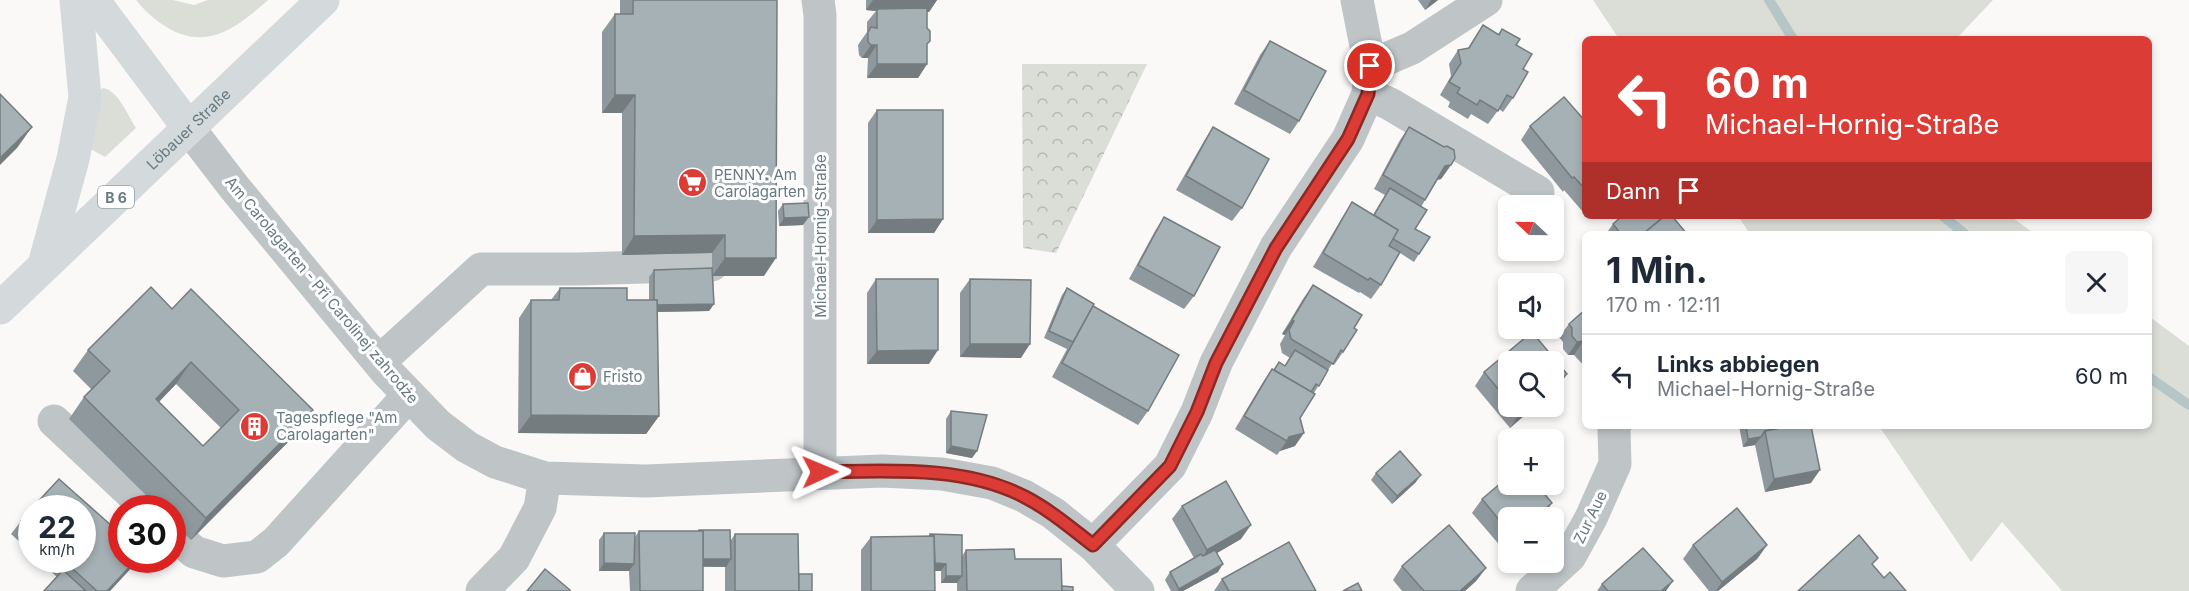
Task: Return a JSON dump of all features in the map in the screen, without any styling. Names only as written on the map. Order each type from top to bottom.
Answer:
[{"type":"main road","points":[[44,265],[73,159],[85,97],[76,0]]},
{"type":"main road","points":[[93,0],[188,127]]},
{"type":"main road","name":"Löbauer Straße","points":[[0,308],[323,0]]},
{"type":"street","name":"Michael-Hornig-Straße","points":[[818,0],[820,15],[820,472]]},
{"type":"street","points":[[1093,545],[1170,466],[1197,412],[1216,363],[1276,248],[1348,139],[1369,80],[1357,0]]},
{"type":"street","points":[[1369,80],[1412,48],[1486,0]]},
{"type":"street","points":[[1369,80],[1390,104],[1538,192]]},
{"type":"street","name":"Am Carolagarten - Při Carolinej zahrodźe","points":[[188,127],[234,187],[408,396],[438,425],[467,447],[495,462],[545,478],[646,481],[882,471],[942,474],[992,483],[1024,496],[1053,513],[1093,545],[1138,591]]},
{"type":"street","points":[[379,362],[481,269],[587,269],[712,265]]},
{"type":"street","points":[[186,545],[194,552],[223,561],[257,557],[276,543],[408,396]]},
{"type":"street","points":[[54,421],[133,495]]},
{"type":"street","name":"Zur Aue","points":[[1532,591],[1570,556],[1591,518],[1615,464],[1614,429]]},
{"type":"street","points":[[482,591],[514,558],[540,508],[545,478]]},
{"type":"green space","points":[[136,0],[173,0],[194,5],[208,0],[268,0],[246,18],[222,33],[194,37],[166,27]]},
{"type":"green space","points":[[1593,0],[1993,0],[1959,36],[1617,36]]},
{"type":"green space","points":[[1022,64],[1147,64],[1056,253],[1023,248]]},
{"type":"green space","points":[[103,88],[118,98],[136,128],[105,157],[87,147],[99,91]]},
{"type":"green space","points":[[1740,219],[2014,219],[2031,231],[1748,231]]},
{"type":"green space","points":[[2152,318],[2189,346],[2189,591],[2062,591],[2002,522],[1971,562],[1881,429],[2152,429]]},
{"type":"building","name":"PENNY. Am Carolagarten","points":[[633,0],[777,0],[776,258],[725,258],[725,235],[634,236],[635,95],[615,95],[615,14],[633,14]]},
{"type":"building","points":[[927,8],[927,28],[930,31],[930,41],[927,44],[927,64],[877,64],[877,45],[871,45],[868,42],[868,32],[871,27],[877,28],[877,9]]},
{"type":"building","points":[[1483,25],[1499,35],[1502,29],[1520,39],[1516,45],[1532,54],[1523,69],[1528,72],[1513,98],[1507,95],[1498,111],[1480,100],[1477,105],[1457,93],[1460,88],[1449,82],[1461,63],[1458,50],[1469,48]]},
{"type":"building","points":[[1270,41],[1326,71],[1299,121],[1244,90]]},
{"type":"building","points":[[0,94],[32,127],[0,158]]},
{"type":"building","points":[[1564,97],[1582,117],[1582,186],[1574,177],[1572,178],[1530,126]]},
{"type":"building","points":[[877,110],[943,110],[943,219],[877,220]]},
{"type":"building","points":[[1213,127],[1269,159],[1242,208],[1186,176]]},
{"type":"building","points":[[1409,127],[1444,147],[1447,146],[1454,150],[1455,158],[1451,165],[1445,166],[1425,200],[1383,175]]},
{"type":"building","points":[[1390,188],[1427,210],[1415,229],[1430,237],[1419,254],[1393,239],[1398,230],[1374,215]]},
{"type":"building","points":[[1352,202],[1398,230],[1389,246],[1400,252],[1381,285],[1370,278],[1368,280],[1323,253]]},
{"type":"building","points":[[808,203],[809,217],[784,218],[783,204]]},
{"type":"building","points":[[1164,217],[1220,247],[1194,296],[1138,265]]},
{"type":"building","points":[[1619,219],[1661,219],[1647,231],[1619,231],[1613,224]]},
{"type":"building","points":[[1661,219],[1674,219],[1684,231],[1647,231]]},
{"type":"building","points":[[712,268],[714,304],[657,305],[657,300],[654,300],[654,270]]},
{"type":"building","points":[[876,279],[938,279],[938,350],[877,351]]},
{"type":"building","points":[[970,279],[1031,280],[1030,344],[970,344]]},
{"type":"building","points":[[1313,285],[1362,315],[1354,328],[1357,330],[1333,364],[1291,339],[1289,330],[1294,321],[1292,320]]},
{"type":"building","name":"Tagespflege \"Am Carolagarten\"","points":[[151,287],[172,309],[191,289],[313,410],[206,518],[186,498],[186,495],[183,495],[84,397],[110,371],[88,350]],"holes":[[[191,362],[239,410],[203,446],[156,399]]]},
{"type":"building","name":"Fristo","points":[[560,288],[627,288],[627,300],[657,300],[659,416],[531,415],[531,300],[559,300]]},
{"type":"building","points":[[1067,288],[1094,304],[1073,342],[1049,331]]},
{"type":"building","points":[[1093,306],[1179,355],[1148,411],[1062,363]]},
{"type":"building","points":[[1582,313],[1582,341],[1577,342],[1572,336],[1572,328],[1569,324]]},
{"type":"building","points":[[1524,339],[1538,339],[1548,351],[1509,351]]},
{"type":"building","points":[[1295,350],[1328,370],[1319,386],[1316,384],[1311,392],[1274,370],[1279,362],[1285,366]]},
{"type":"building","points":[[1498,360],[1498,389],[1484,372]]},
{"type":"building","points":[[1272,369],[1315,394],[1300,418],[1304,433],[1289,437],[1287,441],[1244,416]]},
{"type":"building","points":[[951,411],[987,415],[977,451],[951,446]]},
{"type":"building","points":[[1746,429],[1776,429],[1765,431],[1761,437],[1748,439]]},
{"type":"building","points":[[1812,429],[1820,470],[1774,479],[1765,431]]},
{"type":"building","points":[[1400,451],[1421,475],[1397,496],[1376,473]]},
{"type":"building","points":[[59,479],[77,495],[44,495]]},
{"type":"building","points":[[1226,481],[1251,525],[1207,550],[1182,506]]},
{"type":"building","points":[[1498,485],[1498,495],[1545,495],[1552,503],[1547,507],[1498,507],[1498,519],[1482,499]]},
{"type":"building","points":[[1737,508],[1767,545],[1722,582],[1693,545]]},
{"type":"building","points":[[96,512],[108,523],[108,573],[124,573],[107,591],[97,591],[77,573],[96,573]]},
{"type":"building","points":[[1449,525],[1486,568],[1460,591],[1424,591],[1402,566]]},
{"type":"building","points":[[699,530],[730,530],[731,559],[703,559],[703,531]]},
{"type":"building","points":[[639,531],[703,531],[703,591],[640,591]]},
{"type":"building","points":[[604,533],[635,533],[634,564],[604,563]]},
{"type":"building","points":[[735,534],[798,534],[799,591],[735,591]]},
{"type":"building","points":[[930,534],[962,535],[962,576],[946,576],[946,564],[935,563],[934,536]]},
{"type":"building","points":[[1859,535],[1878,558],[1872,564],[1884,578],[1890,572],[1906,591],[1798,591]]},
{"type":"building","points":[[934,536],[935,591],[871,591],[871,537]]},
{"type":"building","points":[[1289,542],[1316,591],[1229,591],[1222,579]]},
{"type":"building","points":[[1643,548],[1673,581],[1661,591],[1608,591],[1602,584]]},
{"type":"building","points":[[1014,549],[1015,559],[1061,559],[1062,591],[967,591],[966,550]]},
{"type":"building","points":[[1215,550],[1223,564],[1179,589],[1170,572],[1201,554],[1203,556]]},
{"type":"building","points":[[545,569],[570,590],[527,591]]},
{"type":"building","points":[[60,573],[66,573],[86,591],[44,591]]},
{"type":"building","points":[[799,574],[812,574],[812,591],[799,591]]},
{"type":"building","points":[[1358,583],[1362,591],[1343,591]]},
{"type":"building","points":[[1062,586],[1073,587],[1073,591],[1062,591]]},
{"type":"waterway","points":[[1769,0],[1791,36]]},
{"type":"waterway","points":[[1947,219],[1961,231]]},
{"type":"waterway","points":[[2152,379],[2189,405]]},
{"type":"place","name":"PENNY. Am Carolagarten","points":[[693,183]]},
{"type":"place","name":"Fristo","points":[[582,376]]},
{"type":"place","name":"Tagespflege \"Am Carolagarten\"","points":[[255,426]]},
{"type":"route","points":[[820,472],[882,471],[942,474],[992,483],[1024,496],[1053,513],[1093,545],[1170,466],[1197,412],[1216,363],[1276,248],[1348,139],[1368,94],[1370,66]]}]
